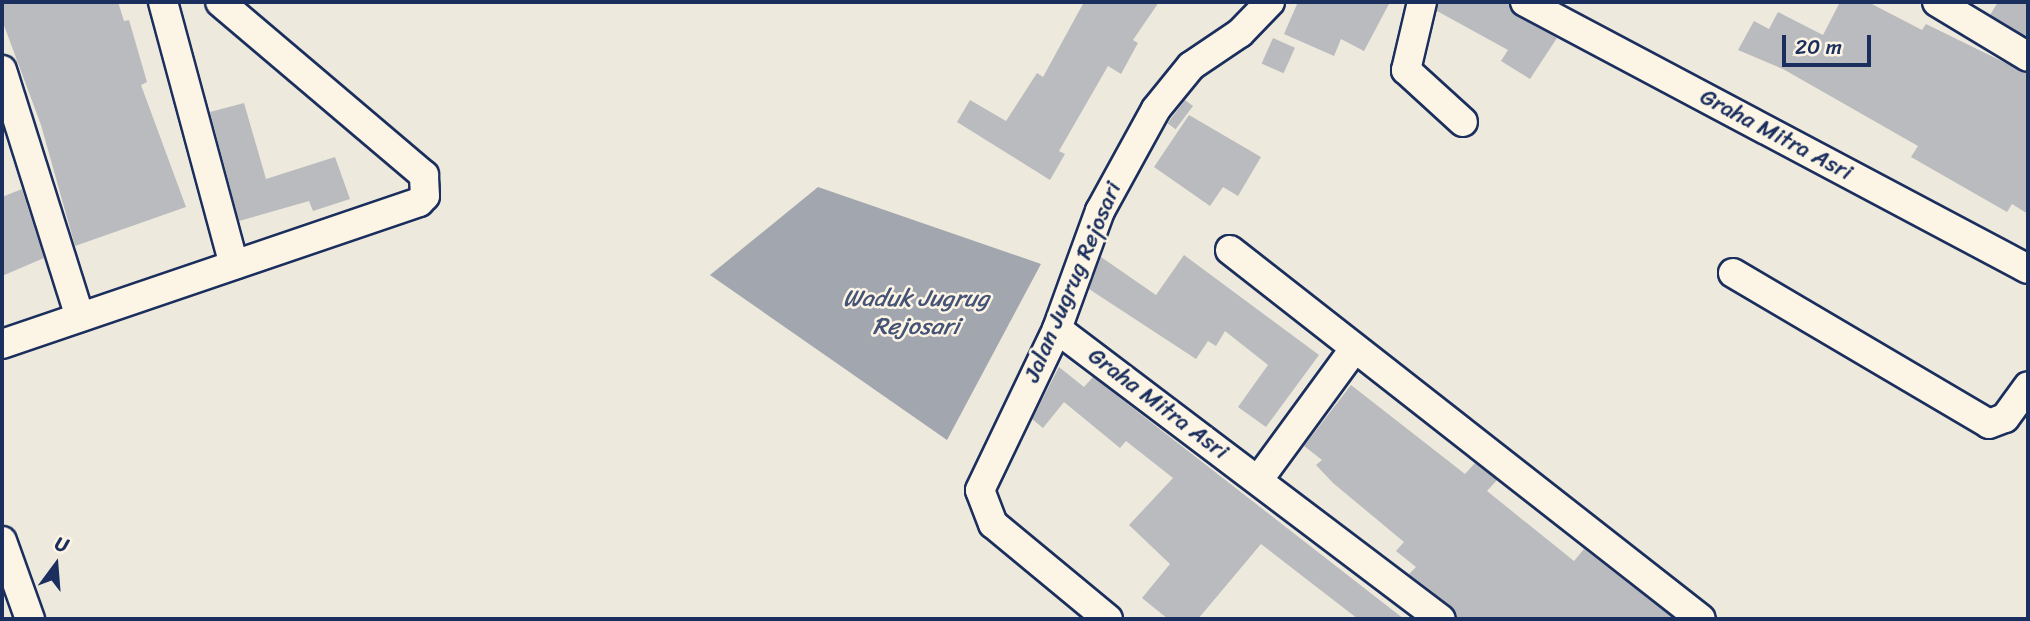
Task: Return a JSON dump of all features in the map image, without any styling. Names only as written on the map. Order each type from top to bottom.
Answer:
[{"type":"street","points":[[163,2],[234,265]]},
{"type":"street","points":[[2,344],[419,202],[428,188],[424,175],[220,2]]},
{"type":"street","name":"Jalan Jugrug Rejosari","points":[[1108,619],[993,524],[979,490],[1056,329],[1100,211],[1156,109],[1191,66],[1240,33],[1270,2]]},
{"type":"street","points":[[1422,2],[1405,70],[1463,122]]},
{"type":"street","name":"Graha Mitra Asri","points":[[1525,2],[2028,269]]},
{"type":"street","points":[[1937,2],[2028,57]]},
{"type":"street","points":[[2,70],[80,317]]},
{"type":"street","points":[[1230,250],[1701,619]]},
{"type":"street","points":[[1732,273],[1989,424],[2005,418],[2028,386]]},
{"type":"street","name":"Graha Mitra Asri","points":[[1056,329],[1259,479],[1441,619]]},
{"type":"street","points":[[1259,479],[1355,348]]},
{"type":"street","points":[[2,541],[30,619]]},
{"type":"water","name":"Waduk Jugrug Rejosari","points":[[818,187],[1041,264],[947,440],[710,275]]},
{"type":"building","points":[[2,2],[118,2],[124,21],[129,20],[147,82],[141,85],[186,207],[75,246],[41,125],[2,20]]},
{"type":"building","points":[[1084,2],[1159,2],[1133,40],[1138,43],[1121,74],[1108,66],[1059,151],[1065,154],[1050,180],[957,122],[970,100],[1006,121],[1037,73],[1043,77]]},
{"type":"building","points":[[1298,2],[1390,2],[1364,51],[1341,39],[1334,56],[1284,34]]},
{"type":"building","points":[[1438,2],[1508,2],[1517,16],[1557,38],[1530,79],[1501,61],[1508,50],[1437,11]]},
{"type":"building","points":[[1840,2],[1868,2],[1922,30],[1926,24],[2028,74],[2028,214],[2012,204],[2007,212],[1911,157],[1918,146],[1783,69],[1738,50],[1754,21],[1769,29],[1778,12],[1823,35]]},
{"type":"building","points":[[1998,2],[2028,2],[2028,38],[1990,15]]},
{"type":"building","points":[[1273,38],[1295,48],[1284,73],[1262,64]]},
{"type":"building","points":[[1185,100],[1193,106],[1176,129],[1168,123]]},
{"type":"building","points":[[244,103],[266,179],[335,157],[350,199],[313,211],[309,201],[239,221],[210,112]]},
{"type":"building","points":[[1189,115],[1261,157],[1238,196],[1223,187],[1210,206],[1154,167]]},
{"type":"building","points":[[22,189],[44,258],[2,276],[2,197]]},
{"type":"building","points":[[1184,255],[1319,355],[1266,427],[1238,407],[1268,365],[1225,331],[1216,346],[1208,341],[1196,359],[1089,289],[1101,257],[1156,295]]},
{"type":"building","points":[[1059,367],[1084,387],[1093,377],[1404,619],[1358,619],[1261,544],[1198,619],[1168,619],[1142,598],[1170,564],[1129,525],[1173,478],[1126,441],[1120,448],[1064,402],[1043,428],[1032,419]]},
{"type":"building","points":[[1351,385],[1465,474],[1475,463],[1497,480],[1487,491],[1574,561],[1584,549],[1674,619],[1457,619],[1451,606],[1409,574],[1416,567],[1396,551],[1404,542],[1333,483],[1316,465],[1322,460],[1304,446]]}]
